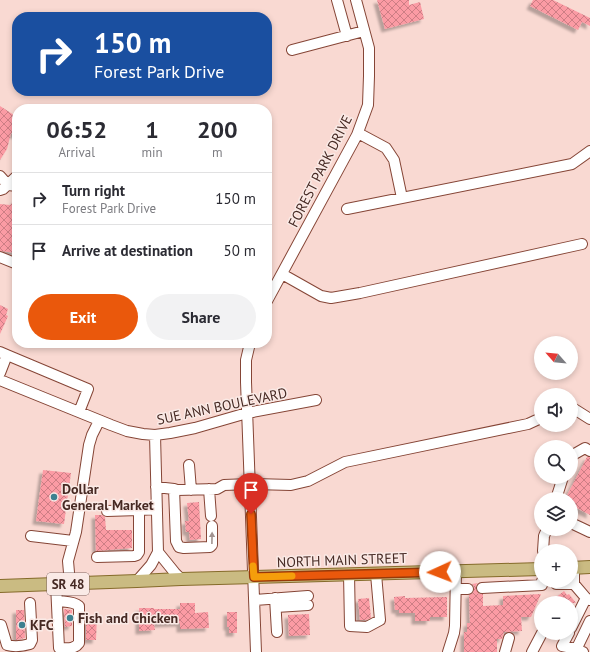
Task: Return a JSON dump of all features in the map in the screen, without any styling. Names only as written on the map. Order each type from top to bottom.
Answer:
[{"type":"main road","points":[[578,568],[590,567]]},
{"type":"main road","name":"NORTH MAIN STREET","points":[[0,586],[181,579],[534,569]]},
{"type":"street","points":[[337,0],[347,36]]},
{"type":"street","name":"FOREST PARK DRIVE","points":[[272,292],[358,133],[368,105],[369,48],[356,0]]},
{"type":"street","points":[[292,50],[364,31]]},
{"type":"street","points":[[358,133],[386,148],[394,160],[402,198]]},
{"type":"street","points":[[347,209],[572,164],[590,151]]},
{"type":"street","points":[[0,176],[8,187]]},
{"type":"street","points":[[282,274],[321,296],[331,298],[360,293],[582,244]]},
{"type":"street","points":[[0,257],[12,262]]},
{"type":"street","points":[[249,348],[246,360],[246,382],[256,652]]},
{"type":"street","points":[[0,373],[4,353],[88,388],[79,412]]},
{"type":"street","name":"SUE ANN BOULEVARD","points":[[0,380],[127,431],[155,435],[195,428],[247,414],[316,400]]},
{"type":"street","points":[[578,411],[590,419]]},
{"type":"street","points":[[70,584],[68,561],[76,532],[89,445],[99,421]]},
{"type":"street","points":[[156,487],[191,490],[217,489],[224,485],[291,485],[308,481],[345,462],[528,424],[534,421]]},
{"type":"street","points":[[137,581],[151,565],[158,552],[155,435]]},
{"type":"street","points":[[578,452],[585,448],[590,450]]},
{"type":"street","points":[[189,465],[191,490]]},
{"type":"street","points":[[174,489],[176,541],[179,547],[184,548],[210,547],[212,544],[209,489]]},
{"type":"street","points":[[97,557],[137,555],[139,510]]},
{"type":"street","points":[[107,511],[157,510]]},
{"type":"street","points":[[578,526],[590,532]]},
{"type":"street","points":[[31,536],[74,541]]},
{"type":"street","points":[[158,552],[181,579]]},
{"type":"street","points":[[488,570],[485,588],[534,586]]},
{"type":"street","points":[[511,570],[512,587]]},
{"type":"street","points":[[448,652],[455,626],[456,571]]},
{"type":"street","points":[[349,574],[350,626],[367,628],[380,620],[376,574]]},
{"type":"street","points":[[56,584],[59,648],[71,648],[79,643],[79,606],[71,602],[58,602]]},
{"type":"street","points":[[578,588],[588,599],[578,616]]},
{"type":"street","points":[[456,589],[468,589]]},
{"type":"street","points":[[255,600],[275,602],[308,600]]},
{"type":"street","points":[[275,602],[277,632]]},
{"type":"street","points":[[1,625],[7,645],[30,644],[32,640],[30,603]]},
{"type":"street","points":[[563,640],[578,651],[590,621]]},
{"type":"street","points":[[506,652],[509,638]]},
{"type":"street","points":[[532,652],[538,640]]},
{"type":"building","points":[[377,0],[409,0],[409,5],[420,2],[424,19],[385,29]]},
{"type":"building","points":[[533,0],[553,0],[590,18],[590,26],[582,22],[578,30],[530,6]]},
{"type":"building","points":[[0,106],[12,114],[12,134],[7,149],[0,160]]},
{"type":"building","points":[[12,203],[12,252],[0,251],[0,204],[10,205]]},
{"type":"building","points":[[0,305],[8,309],[6,315],[8,316],[0,334]]},
{"type":"building","points":[[587,457],[590,457],[590,515],[578,509],[578,492],[569,492],[573,484],[578,484],[578,474]]},
{"type":"building","name":"Dollar General Market","points":[[43,470],[71,473],[64,524],[36,521]]},
{"type":"building","points":[[199,502],[201,539],[190,540],[189,532],[186,532],[185,521],[189,521],[187,503]]},
{"type":"building","points":[[95,515],[102,515],[105,517],[106,530],[132,530],[132,548],[96,551]]},
{"type":"building","points":[[478,583],[476,585],[476,589],[479,594],[483,594],[483,606],[503,605],[503,596],[541,594],[540,596],[534,596],[534,610],[531,617],[521,617],[522,631],[504,632],[502,639],[497,639],[497,652],[464,652],[464,632],[467,632],[467,623],[470,623],[469,595],[473,593],[474,589],[472,584]]},
{"type":"building","points":[[564,591],[567,595],[569,594],[571,596],[558,596]]},
{"type":"building","points":[[405,596],[405,598],[447,597],[447,617],[430,617],[430,621],[415,621],[415,613],[399,613],[399,610],[395,610],[394,597]]},
{"type":"building","points":[[369,598],[371,618],[360,620],[358,599]]},
{"type":"building","points":[[180,603],[195,603],[195,613],[208,612],[209,628],[180,629],[180,623],[154,624],[155,630],[139,631],[139,608],[180,609]]},
{"type":"building","name":"Fish and Chicken","points":[[64,609],[72,610],[72,626],[65,627]]},
{"type":"building","name":"KFC","points":[[16,610],[24,610],[25,638],[16,640]]},
{"type":"building","points":[[227,612],[237,612],[237,633],[229,633],[229,627],[227,627]]},
{"type":"building","points":[[309,614],[310,635],[289,636],[288,615]]},
{"type":"building","points":[[86,615],[97,616],[96,640],[86,640]]},
{"type":"slow traffic","points":[[253,566],[254,577],[292,576]]},
{"type":"place","name":"Dollar General Market","points":[[54,497]]},
{"type":"place","name":"Fish and Chicken","points":[[70,618]]},
{"type":"place","name":"KFC","points":[[22,625]]},
{"type":"route","points":[[251,514],[254,577],[440,572]]}]
